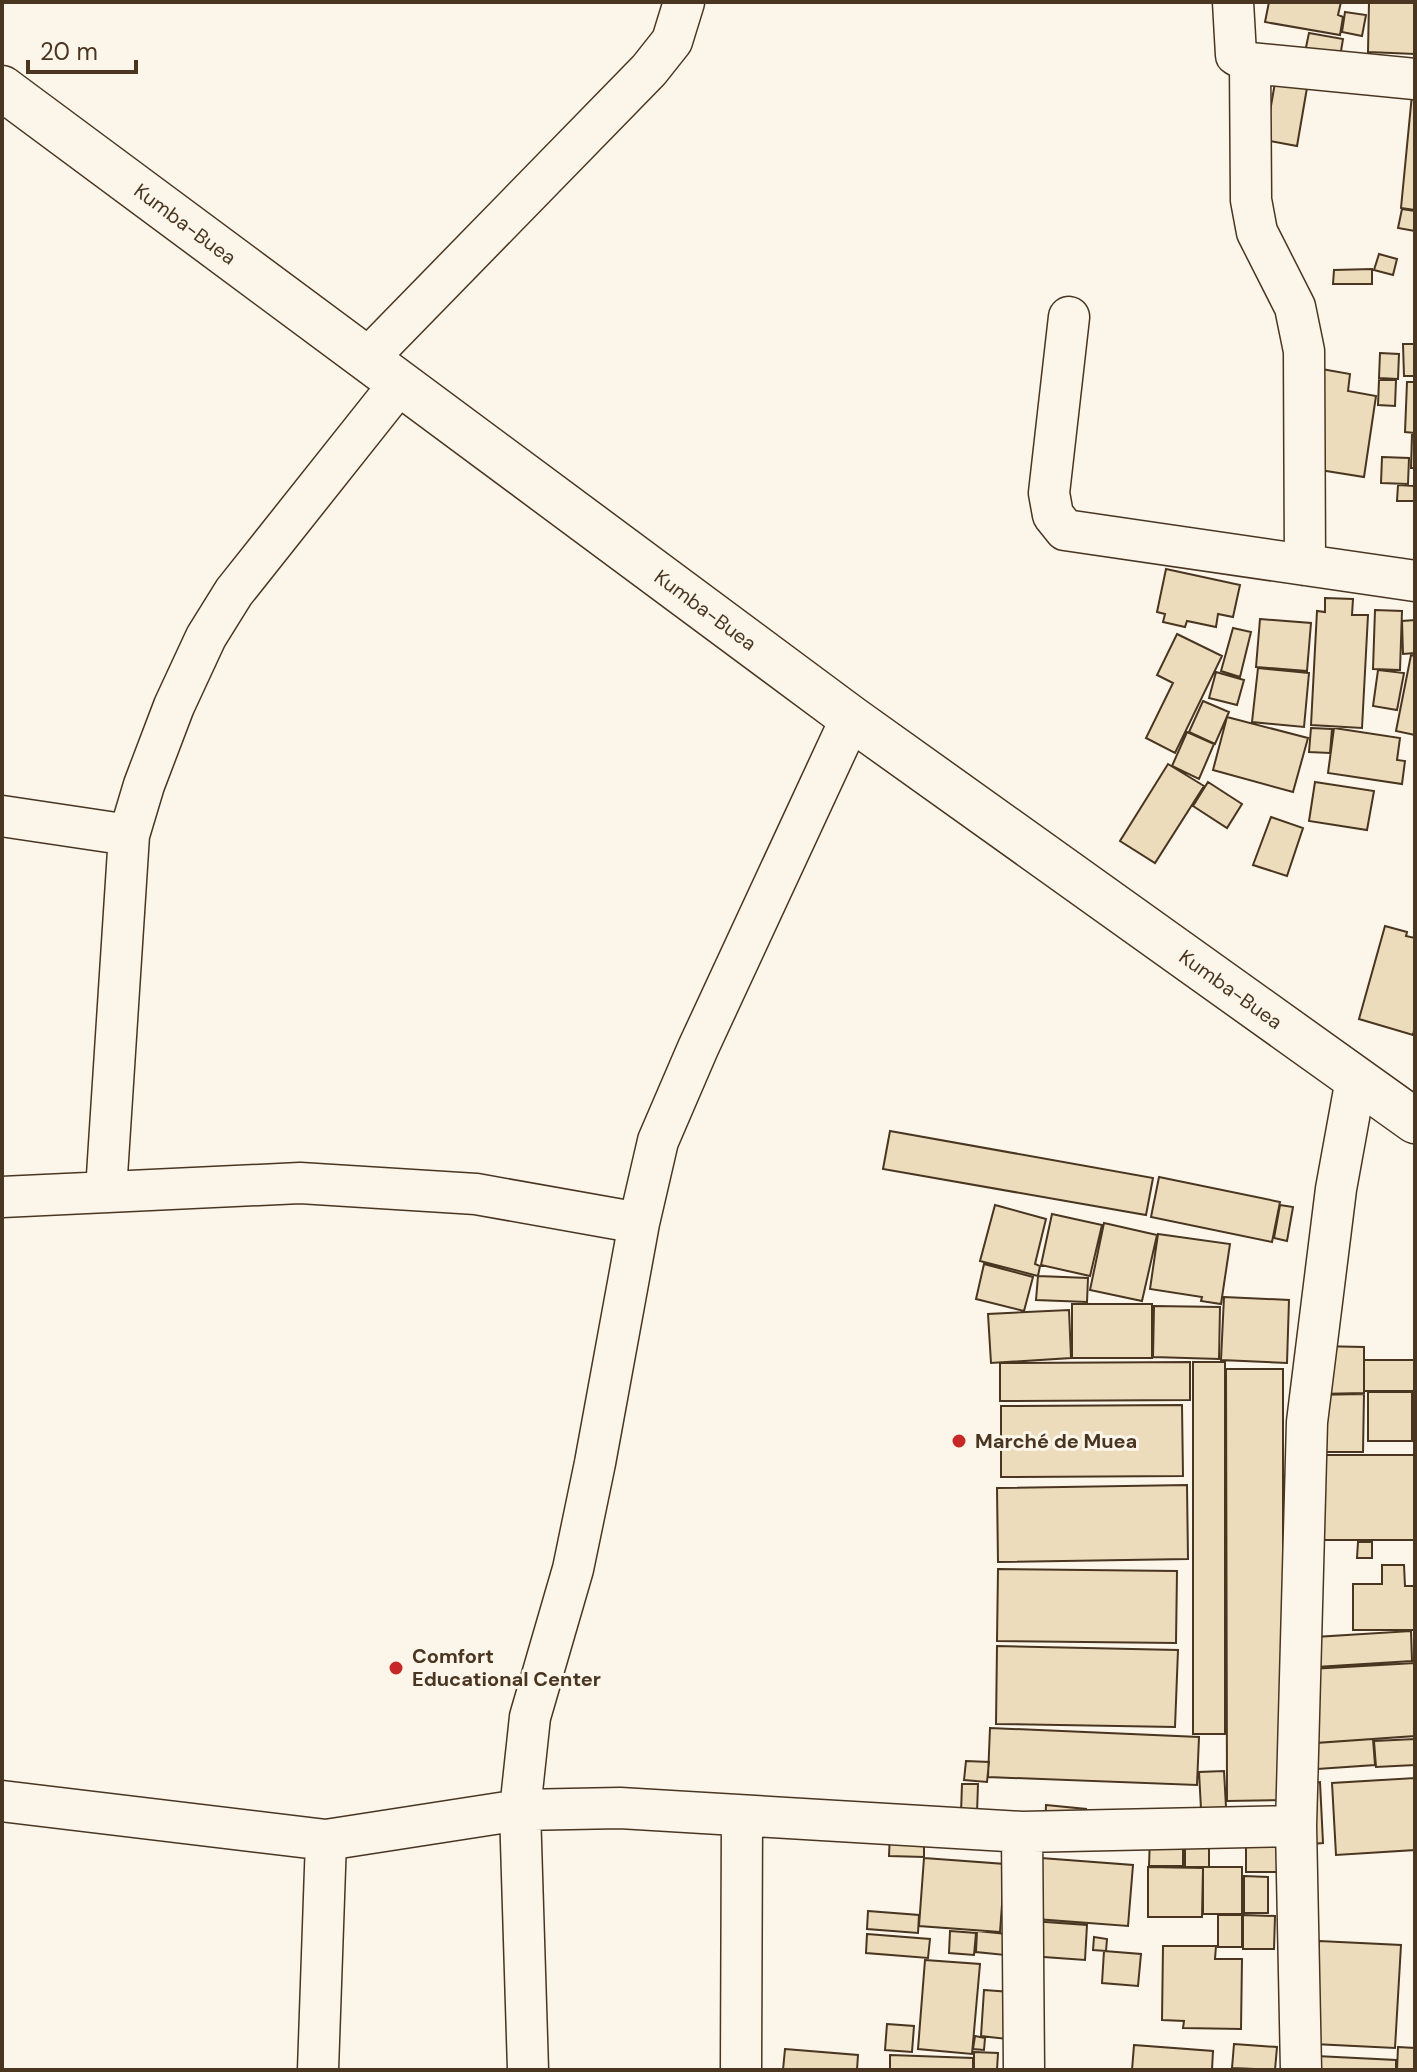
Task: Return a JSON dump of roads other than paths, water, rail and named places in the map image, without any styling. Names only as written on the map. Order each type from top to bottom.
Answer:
[{"type":"highway","name":"Kumba-Buea","points":[[2,88],[851,718],[1415,1121]]},
{"type":"street","points":[[106,1191],[129,835],[169,720],[206,637],[383,371],[649,70],[672,41],[684,2]]},
{"type":"street","points":[[1233,2],[1236,55],[1250,63],[1415,79]]},
{"type":"street","points":[[1250,63],[1251,200],[1257,232],[1295,307],[1304,351],[1305,565]]},
{"type":"street","points":[[1069,317],[1049,493],[1053,515],[1065,530],[1415,581]]},
{"type":"street","points":[[528,2070],[520,1810],[530,1717],[573,1569],[639,1223],[658,1141],[851,718]]},
{"type":"street","points":[[2,816],[129,835]]},
{"type":"street","points":[[1301,2070],[1296,1826],[1308,1410],[1336,1189],[1356,1079]]},
{"type":"street","points":[[2,1197],[300,1183],[476,1194],[639,1223]]},
{"type":"street","points":[[2,1801],[326,1840],[520,1810],[620,1808],[1022,1832],[1296,1826]]},
{"type":"street","points":[[741,2070],[742,1816]]},
{"type":"street","points":[[1022,1832],[1024,2070]]},
{"type":"street","points":[[318,2070],[326,1840]]},
{"type":"place","name":"Marché de Muea","points":[[959,1441]]},
{"type":"place","name":"Comfort Educational Center","points":[[396,1668]]}]
